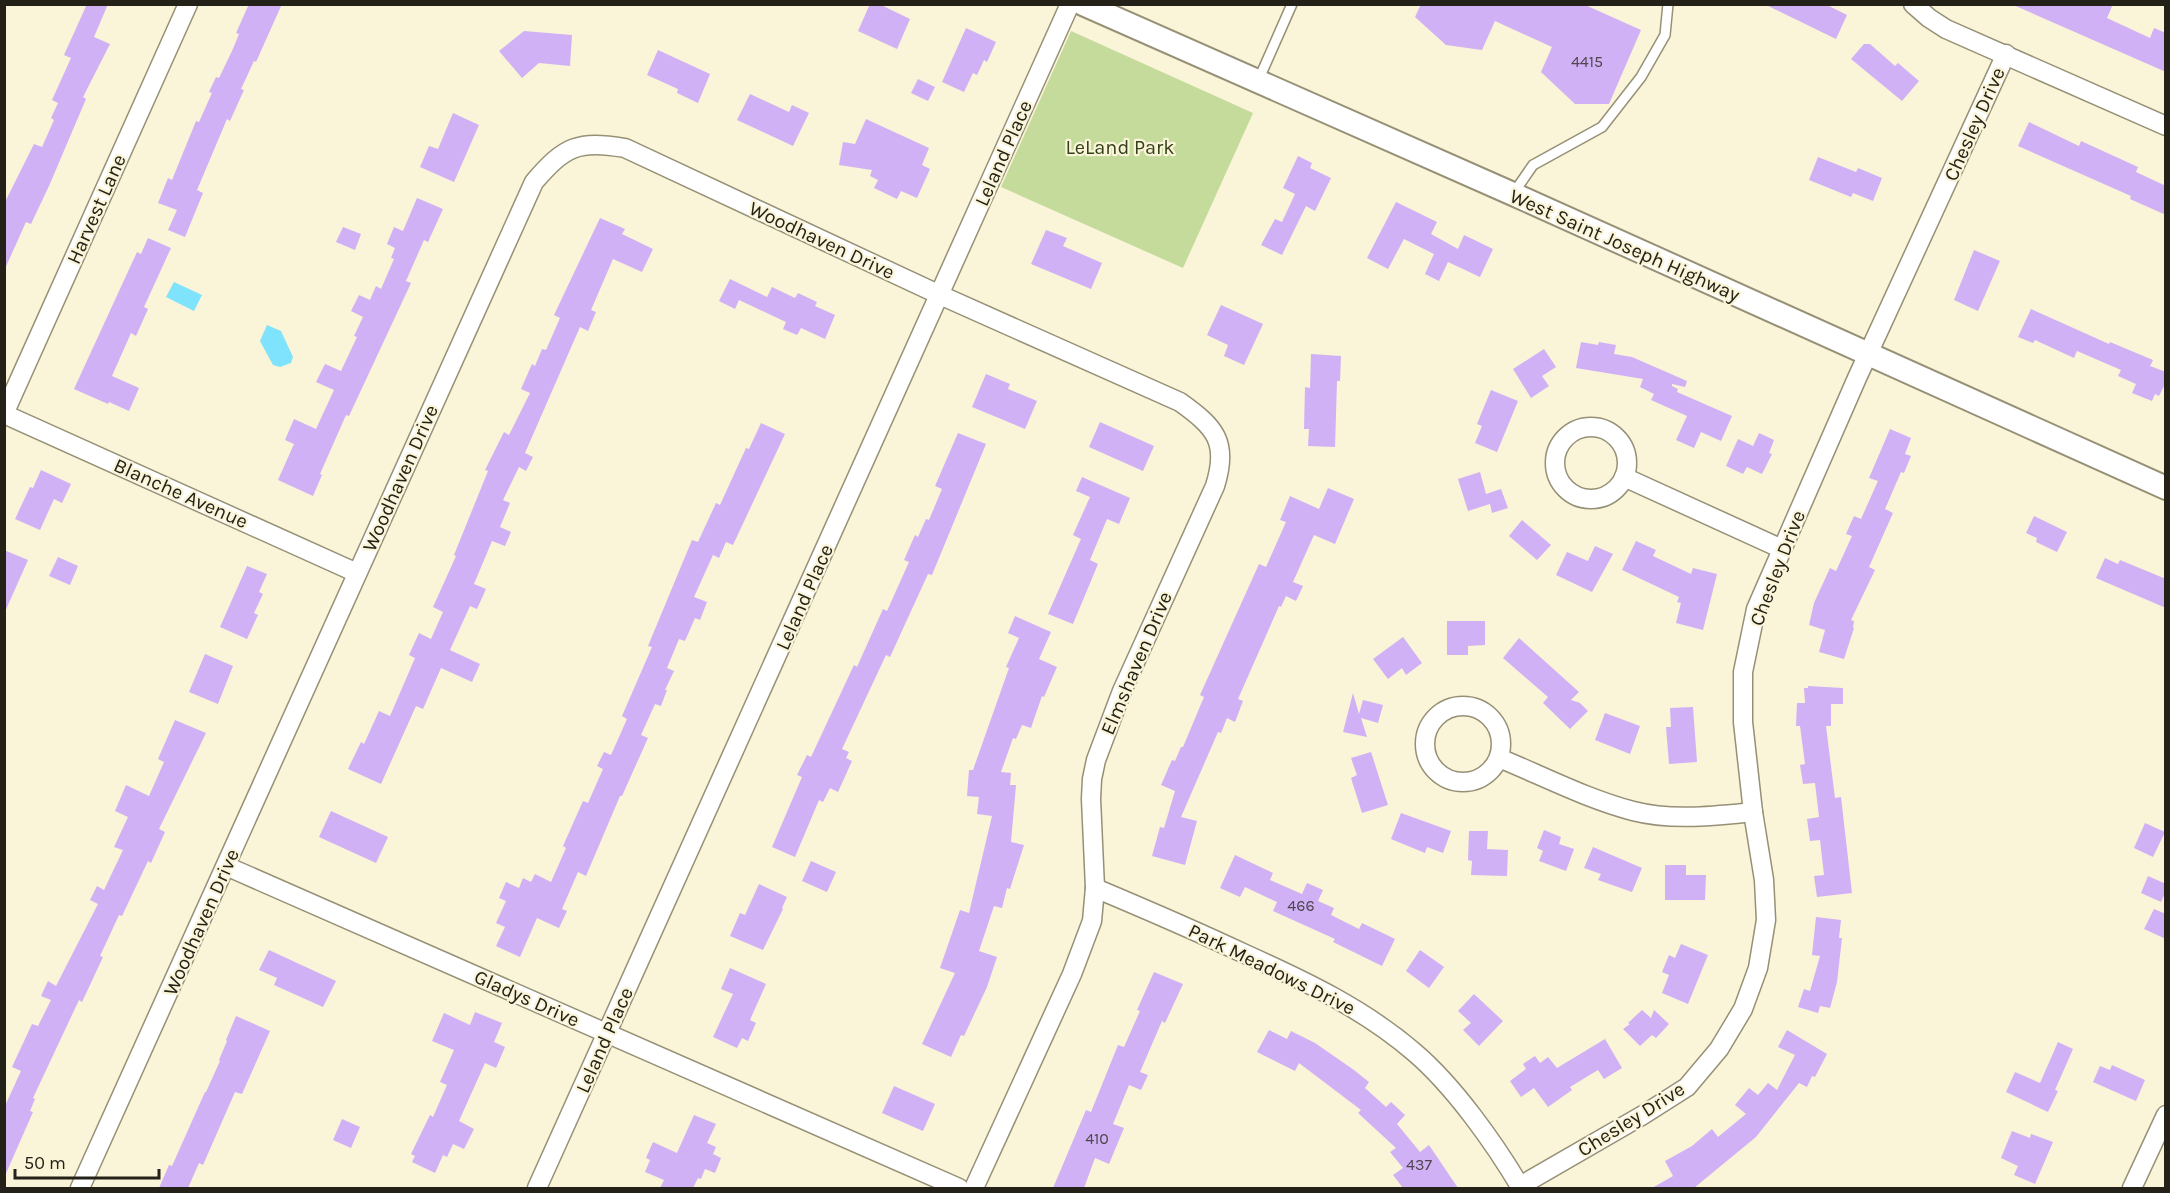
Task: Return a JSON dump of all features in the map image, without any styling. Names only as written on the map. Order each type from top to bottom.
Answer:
[{"type":"street","name":"Harvest Lane","points":[[5,414],[188,4]]},
{"type":"street","name":"Leland Place","points":[[537,1188],[1070,4]]},
{"type":"street","name":"West Saint Joseph Highway","points":[[1083,4],[1513,194],[2166,488]]},
{"type":"street","points":[[1913,4],[1946,29],[2166,126]]},
{"type":"street","name":"Chesley Drive","points":[[1520,1187],[1687,1087],[1719,1049],[1743,1009],[1758,968],[1766,921],[1764,880],[1753,812],[1743,722],[1743,672],[1756,609],[2006,54]]},
{"type":"street","name":"Woodhaven Drive","points":[[80,1188],[534,182],[553,159],[575,147],[601,144],[625,148],[940,295]]},
{"type":"street","name":"Elmshaven Drive","points":[[940,295],[1180,402],[1205,420],[1218,440],[1222,455],[1215,486],[1122,691],[1096,760],[1091,799],[1095,888],[1092,921],[1072,975],[974,1188]]},
{"type":"street","name":"Blanche Avenue","points":[[5,414],[357,573]]},
{"type":"street","points":[[1587,427],[1600,428],[1611,433],[1620,441],[1626,452],[1627,465],[1624,477],[1618,487],[1609,494],[1587,499],[1576,496],[1559,480],[1555,469],[1558,446],[1575,430],[1587,427]]},
{"type":"street","points":[[1624,477],[1782,549]]},
{"type":"street","points":[[1461,706],[1485,713],[1500,733],[1499,758],[1484,776],[1472,781],[1454,780],[1437,772],[1430,762],[1426,750],[1426,738],[1430,726],[1448,709],[1461,706]]},
{"type":"street","points":[[1499,758],[1634,811],[1689,817],[1753,812]]},
{"type":"street","name":"Gladys Drive","points":[[226,866],[959,1188]]},
{"type":"street","name":"Park Meadows Drive","points":[[1095,888],[1297,977],[1359,1011],[1415,1053],[1451,1091],[1479,1125],[1520,1187]]},
{"type":"street","points":[[2132,1188],[2166,1115]]},
{"type":"lane","points":[[1258,81],[1292,4]]},
{"type":"lane","points":[[1513,194],[1533,165],[1602,127],[1641,77],[1665,35],[1668,4]]},
{"type":"green space","name":"LeLand Park","points":[[1071,31],[1253,113],[1183,268],[1001,187]]},
{"type":"water","points":[[174,282],[202,295],[194,311],[166,297]]},
{"type":"water","points":[[267,325],[281,331],[293,357],[291,363],[280,367],[273,365],[260,341]]},
{"type":"building","points":[[87,4],[108,4],[94,37],[110,44],[83,97],[86,99],[49,186],[31,224],[26,222],[4,271],[4,204],[34,144],[42,147],[54,120],[51,118],[58,103],[52,100],[71,58],[64,55]]},
{"type":"building","points":[[249,4],[282,4],[241,89],[244,90],[230,121],[227,119],[197,190],[203,193],[185,237],[168,230],[177,210],[158,203],[168,178],[172,180],[196,121],[199,122],[212,93],[209,92],[216,77],[219,78],[232,51],[239,34],[236,33]]},
{"type":"building","points":[[870,4],[879,4],[910,19],[897,49],[858,31]]},
{"type":"building","points":[[1421,4],[1583,4],[1641,30],[1609,104],[1575,104],[1541,72],[1552,47],[1495,21],[1482,50],[1446,45],[1415,17]]},
{"type":"building","points":[[1764,4],[1825,4],[1847,15],[1836,39]]},
{"type":"building","points":[[2011,4],[2113,4],[2107,18],[2150,38],[2154,28],[2166,33],[2166,72]]},
{"type":"building","points":[[966,28],[996,42],[987,62],[984,60],[977,75],[973,73],[964,92],[942,82]]},
{"type":"building","points":[[524,31],[572,35],[570,66],[539,63],[522,78],[499,51]]},
{"type":"building","points":[[1864,44],[1870,44],[1895,66],[1898,63],[1919,81],[1902,101],[1851,59]]},
{"type":"building","points":[[658,50],[710,74],[698,103],[677,93],[678,89],[647,75]]},
{"type":"building","points":[[918,79],[935,87],[928,101],[911,93]]},
{"type":"building","points":[[750,94],[789,112],[792,105],[809,113],[793,146],[737,120]]},
{"type":"building","points":[[453,113],[479,125],[454,182],[420,167],[429,146],[438,149]]},
{"type":"building","points":[[866,119],[929,148],[922,165],[930,169],[917,198],[901,191],[897,199],[874,188],[878,180],[870,176],[872,170],[839,165],[843,142],[855,144]]},
{"type":"building","points":[[2029,122],[2079,146],[2081,141],[2138,167],[2136,172],[2166,186],[2166,215],[2130,199],[2131,196],[2018,146]]},
{"type":"building","points":[[1298,156],[1312,163],[1310,168],[1331,178],[1315,211],[1306,206],[1282,255],[1261,245],[1275,219],[1282,222],[1295,194],[1283,188]]},
{"type":"building","points":[[1818,157],[1856,172],[1858,168],[1882,178],[1873,201],[1853,193],[1851,197],[1809,180]]},
{"type":"building","points":[[417,198],[443,209],[428,242],[424,240],[406,281],[411,283],[349,416],[346,415],[320,474],[322,475],[313,496],[278,480],[294,444],[285,440],[294,419],[316,429],[334,390],[316,382],[325,364],[341,371],[357,337],[354,336],[363,317],[351,311],[359,295],[370,300],[376,286],[381,289],[394,259],[391,258],[395,248],[387,244],[394,227],[403,231]]},
{"type":"building","points":[[1396,202],[1437,222],[1431,234],[1458,249],[1464,235],[1493,249],[1480,277],[1448,262],[1439,281],[1425,274],[1434,254],[1404,239],[1388,269],[1367,258]]},
{"type":"building","points":[[600,218],[625,229],[622,234],[653,249],[642,272],[613,259],[591,310],[596,312],[588,331],[580,327],[525,453],[533,457],[526,471],[519,467],[503,500],[510,503],[500,527],[511,532],[505,546],[492,541],[474,584],[486,589],[477,609],[470,606],[450,650],[480,664],[472,682],[441,668],[423,709],[416,706],[381,784],[348,769],[361,742],[364,744],[379,711],[390,716],[415,658],[409,655],[419,633],[431,639],[443,612],[433,607],[456,556],[454,555],[488,471],[485,470],[504,432],[509,435],[530,393],[521,389],[532,364],[535,366],[542,349],[546,350],[560,318],[554,315]]},
{"type":"building","points":[[343,227],[361,234],[355,250],[336,242]]},
{"type":"building","points":[[1046,230],[1067,238],[1063,246],[1102,263],[1091,289],[1031,264]]},
{"type":"building","points":[[148,238],[171,248],[144,307],[148,309],[136,336],[131,333],[112,376],[139,388],[129,411],[74,389],[137,252],[141,254]]},
{"type":"building","points":[[1974,250],[2000,261],[1978,311],[1954,300]]},
{"type":"building","points":[[730,279],[767,297],[772,287],[795,298],[798,293],[817,302],[815,306],[835,315],[825,339],[801,328],[797,335],[783,329],[786,322],[739,300],[735,309],[719,301]]},
{"type":"building","points":[[1221,305],[1263,324],[1244,365],[1224,356],[1228,345],[1207,335]]},
{"type":"building","points":[[2031,309],[2109,344],[2110,342],[2153,360],[2150,366],[2166,372],[2166,382],[2159,396],[2155,394],[2152,401],[2132,393],[2136,384],[2118,376],[2121,370],[2077,351],[2074,358],[2035,340],[2033,343],[2018,337]]},
{"type":"building","points":[[1581,342],[1616,345],[1614,354],[1632,357],[1687,381],[1685,387],[1672,384],[1672,386],[1678,389],[1677,392],[1732,416],[1721,441],[1701,432],[1694,448],[1676,440],[1687,416],[1651,400],[1654,394],[1640,387],[1643,379],[1576,368]]},
{"type":"building","points":[[1544,349],[1556,367],[1542,376],[1549,386],[1531,398],[1513,369]]},
{"type":"building","points":[[1311,354],[1341,356],[1340,381],[1337,381],[1335,447],[1308,446],[1309,429],[1304,429],[1305,387],[1310,388]]},
{"type":"building","points":[[986,374],[1010,384],[1008,389],[1037,401],[1025,429],[972,407]]},
{"type":"building","points":[[1491,390],[1518,401],[1497,452],[1475,443],[1482,426],[1477,424]]},
{"type":"building","points":[[1100,422],[1154,446],[1143,471],[1089,447]]},
{"type":"building","points":[[761,423],[785,434],[733,545],[726,542],[719,558],[713,555],[694,597],[707,602],[700,620],[695,618],[685,641],[679,639],[667,668],[674,671],[665,690],[667,690],[661,706],[655,704],[641,735],[648,738],[586,876],[578,872],[562,909],[567,911],[559,928],[537,918],[520,957],[496,946],[505,927],[496,923],[506,901],[499,898],[506,882],[519,888],[523,878],[531,882],[535,874],[551,882],[566,848],[563,846],[583,801],[588,803],[603,769],[597,766],[604,752],[611,755],[627,719],[622,716],[652,647],[648,646],[692,540],[698,542],[716,503],[720,505],[746,448],[749,449]]},
{"type":"building","points":[[1890,429],[1911,438],[1905,454],[1911,456],[1904,473],[1901,472],[1885,509],[1893,513],[1869,567],[1875,570],[1851,620],[1854,621],[1854,628],[1844,659],[1819,652],[1825,630],[1809,625],[1814,603],[1830,568],[1836,571],[1852,536],[1846,534],[1854,516],[1861,519],[1878,481],[1869,478]]},
{"type":"building","points":[[958,433],[986,444],[932,575],[928,574],[890,657],[886,655],[842,749],[849,752],[846,758],[852,761],[838,792],[830,788],[823,802],[819,800],[795,857],[772,847],[802,777],[797,775],[807,755],[811,757],[854,665],[857,667],[883,609],[887,611],[909,562],[904,560],[915,535],[918,537],[926,519],[929,520],[942,489],[935,486]]},
{"type":"building","points":[[1759,433],[1774,440],[1769,453],[1772,454],[1762,474],[1747,467],[1743,474],[1726,466],[1738,439],[1753,446]]},
{"type":"building","points":[[41,470],[71,484],[62,503],[54,499],[40,530],[15,519]]},
{"type":"building","points":[[1480,472],[1486,494],[1501,489],[1508,508],[1492,513],[1490,504],[1468,511],[1458,479]]},
{"type":"building","points":[[1082,477],[1130,498],[1119,524],[1107,519],[1090,560],[1098,564],[1073,624],[1048,614],[1081,539],[1073,535],[1090,497],[1076,491]]},
{"type":"building","points":[[1328,488],[1354,499],[1335,544],[1314,535],[1293,582],[1303,586],[1296,601],[1286,596],[1281,607],[1279,606],[1238,699],[1243,701],[1235,722],[1227,718],[1221,733],[1218,732],[1181,817],[1197,821],[1185,865],[1152,856],[1160,827],[1164,828],[1175,791],[1161,785],[1172,760],[1175,761],[1183,747],[1204,697],[1200,695],[1259,564],[1266,567],[1286,522],[1280,520],[1290,496],[1319,509]]},
{"type":"building","points":[[2034,516],[2067,532],[2057,552],[2036,542],[2037,538],[2026,533]]},
{"type":"building","points":[[1522,520],[1551,545],[1537,560],[1509,536]]},
{"type":"building","points":[[1636,541],[1656,550],[1653,556],[1691,574],[1693,568],[1717,574],[1703,630],[1676,623],[1681,603],[1677,602],[1679,597],[1622,570]]},
{"type":"building","points":[[1595,546],[1613,554],[1592,592],[1556,575],[1567,552],[1588,561]]},
{"type":"building","points":[[4,550],[28,560],[4,614]]},
{"type":"building","points":[[58,557],[78,566],[70,585],[49,576]]},
{"type":"building","points":[[2105,558],[2118,564],[2120,560],[2166,579],[2166,608],[2096,578]]},
{"type":"building","points":[[247,566],[267,574],[259,592],[263,594],[254,613],[258,615],[247,639],[220,627]]},
{"type":"building","points":[[1015,616],[1051,632],[1039,659],[1057,667],[1044,697],[1042,696],[1031,728],[1022,725],[1016,739],[1013,738],[1001,772],[1011,773],[1010,785],[1016,785],[1011,842],[1024,845],[1010,889],[1007,888],[1002,908],[994,906],[979,951],[997,957],[987,987],[964,1036],[961,1035],[951,1057],[922,1044],[955,973],[940,968],[960,910],[969,913],[992,816],[977,814],[979,797],[967,796],[969,770],[973,770],[1009,668],[1006,667],[1019,638],[1008,633]]},
{"type":"building","points":[[1447,621],[1485,621],[1485,645],[1468,646],[1468,655],[1447,655]]},
{"type":"building","points":[[1403,637],[1422,663],[1406,675],[1402,668],[1388,679],[1373,659]]},
{"type":"building","points":[[1519,638],[1579,692],[1571,700],[1580,703],[1588,711],[1570,729],[1543,703],[1548,697],[1503,658]]},
{"type":"building","points":[[205,654],[233,666],[218,704],[189,692]]},
{"type":"building","points":[[1808,686],[1843,688],[1843,704],[1831,704],[1831,726],[1826,726],[1835,798],[1841,797],[1852,893],[1817,897],[1814,876],[1824,875],[1820,840],[1810,841],[1807,819],[1819,817],[1815,783],[1803,784],[1800,765],[1805,764],[1800,726],[1796,726],[1797,703],[1805,703],[1804,688]]},
{"type":"building","points":[[1353,693],[1359,714],[1363,700],[1383,705],[1378,723],[1361,718],[1367,737],[1343,732]]},
{"type":"building","points":[[1693,707],[1697,762],[1669,764],[1666,727],[1671,727],[1670,708]]},
{"type":"building","points":[[1605,713],[1640,726],[1630,754],[1595,740]]},
{"type":"building","points":[[175,720],[206,733],[159,829],[165,832],[151,863],[148,861],[122,916],[119,915],[82,1002],[79,1000],[33,1098],[35,1099],[30,1111],[33,1112],[4,1178],[4,1108],[21,1071],[12,1067],[32,1024],[38,1026],[51,1000],[41,996],[48,981],[56,986],[98,904],[90,900],[97,886],[104,890],[123,850],[114,847],[128,817],[115,811],[126,785],[149,796],[164,762],[158,759]]},
{"type":"building","points":[[1371,752],[1388,805],[1362,813],[1351,778],[1357,775],[1351,758]]},
{"type":"building","points":[[331,811],[388,837],[376,863],[319,837]]},
{"type":"building","points":[[1401,813],[1451,831],[1443,853],[1427,847],[1425,853],[1391,839]]},
{"type":"building","points":[[2145,823],[2165,832],[2153,857],[2134,848]]},
{"type":"building","points":[[1544,830],[1561,837],[1559,844],[1574,849],[1566,871],[1539,861],[1543,851],[1537,848]]},
{"type":"building","points":[[1469,831],[1488,831],[1487,849],[1508,850],[1507,876],[1471,875],[1472,861],[1468,860]]},
{"type":"building","points":[[1593,847],[1642,868],[1632,892],[1598,880],[1601,874],[1584,868]]},
{"type":"building","points":[[1235,855],[1273,873],[1270,880],[1302,894],[1307,883],[1323,890],[1318,901],[1334,908],[1331,915],[1359,929],[1362,923],[1395,939],[1382,966],[1333,942],[1335,939],[1273,911],[1277,902],[1245,887],[1240,897],[1220,888]]},
{"type":"building","points":[[811,861],[836,872],[827,892],[802,881]]},
{"type":"building","points":[[1665,865],[1686,865],[1686,875],[1706,875],[1705,900],[1665,900]]},
{"type":"building","points":[[2148,876],[2166,884],[2166,891],[2161,902],[2141,893]]},
{"type":"building","points":[[759,884],[787,897],[763,950],[730,936],[740,913],[745,915]]},
{"type":"building","points":[[2154,909],[2166,914],[2166,939],[2144,929]]},
{"type":"building","points":[[1816,917],[1841,920],[1839,938],[1842,938],[1837,982],[1830,1008],[1820,1006],[1818,1013],[1798,1007],[1804,989],[1810,991],[1820,956],[1812,955]]},
{"type":"building","points":[[1681,944],[1708,955],[1688,1004],[1662,993],[1669,975],[1662,972],[1669,955],[1675,958]]},
{"type":"building","points":[[269,950],[336,981],[323,1007],[274,985],[277,978],[259,970]]},
{"type":"building","points":[[1420,950],[1444,967],[1429,988],[1406,971]]},
{"type":"building","points":[[730,968],[766,984],[750,1020],[756,1023],[748,1041],[742,1038],[737,1048],[713,1037],[733,994],[721,989]]},
{"type":"building","points":[[1154,972],[1183,984],[1165,1023],[1162,1021],[1140,1072],[1148,1075],[1141,1090],[1129,1085],[1113,1124],[1124,1128],[1109,1164],[1095,1158],[1084,1188],[1053,1188],[1086,1110],[1091,1112],[1118,1045],[1124,1047]]},
{"type":"building","points":[[1474,994],[1503,1021],[1479,1046],[1463,1030],[1471,1023],[1458,1011]]},
{"type":"building","points":[[1642,1010],[1651,1018],[1654,1010],[1669,1024],[1656,1038],[1652,1035],[1640,1046],[1623,1029]]},
{"type":"building","points":[[475,1012],[502,1023],[494,1042],[505,1047],[496,1068],[485,1063],[459,1121],[474,1129],[464,1149],[453,1144],[447,1157],[443,1155],[435,1173],[412,1162],[415,1156],[411,1154],[430,1115],[433,1117],[447,1085],[440,1082],[454,1050],[432,1041],[444,1013],[470,1025]]},
{"type":"building","points":[[236,1016],[270,1031],[242,1094],[235,1092],[203,1165],[199,1163],[188,1188],[159,1188],[169,1165],[172,1166],[220,1061]]},
{"type":"building","points":[[1269,1030],[1287,1039],[1291,1031],[1315,1043],[1369,1082],[1365,1088],[1386,1107],[1391,1102],[1405,1115],[1397,1124],[1420,1152],[1429,1145],[1458,1188],[1403,1188],[1393,1175],[1403,1168],[1390,1152],[1396,1148],[1358,1113],[1361,1110],[1299,1063],[1295,1071],[1257,1052]]},
{"type":"building","points":[[1787,1030],[1827,1054],[1807,1087],[1799,1083],[1756,1137],[1694,1188],[1652,1188],[1673,1176],[1665,1161],[1692,1146],[1712,1129],[1718,1137],[1746,1114],[1735,1105],[1749,1088],[1758,1095],[1768,1083],[1777,1090],[1795,1055],[1778,1047]]},
{"type":"building","points":[[1605,1039],[1622,1068],[1604,1079],[1598,1070],[1570,1087],[1572,1090],[1548,1107],[1534,1088],[1521,1097],[1510,1081],[1526,1069],[1523,1064],[1535,1056],[1540,1063],[1548,1057],[1557,1068]]},
{"type":"building","points":[[2058,1042],[2073,1049],[2048,1112],[2006,1092],[2015,1072],[2040,1083]]},
{"type":"building","points":[[2112,1065],[2145,1080],[2136,1101],[2093,1082],[2100,1066],[2110,1070]]},
{"type":"building","points":[[894,1086],[935,1104],[923,1131],[882,1113]]},
{"type":"building","points":[[694,1115],[716,1124],[707,1143],[716,1147],[713,1154],[721,1158],[715,1173],[705,1169],[701,1179],[698,1178],[693,1188],[660,1188],[664,1180],[645,1172],[650,1160],[646,1158],[653,1142],[677,1153]]},
{"type":"building","points":[[342,1119],[360,1127],[351,1148],[333,1140]]},
{"type":"building","points":[[2012,1131],[2030,1138],[2031,1134],[2053,1142],[2035,1184],[2014,1175],[2018,1166],[2001,1158]]}]
